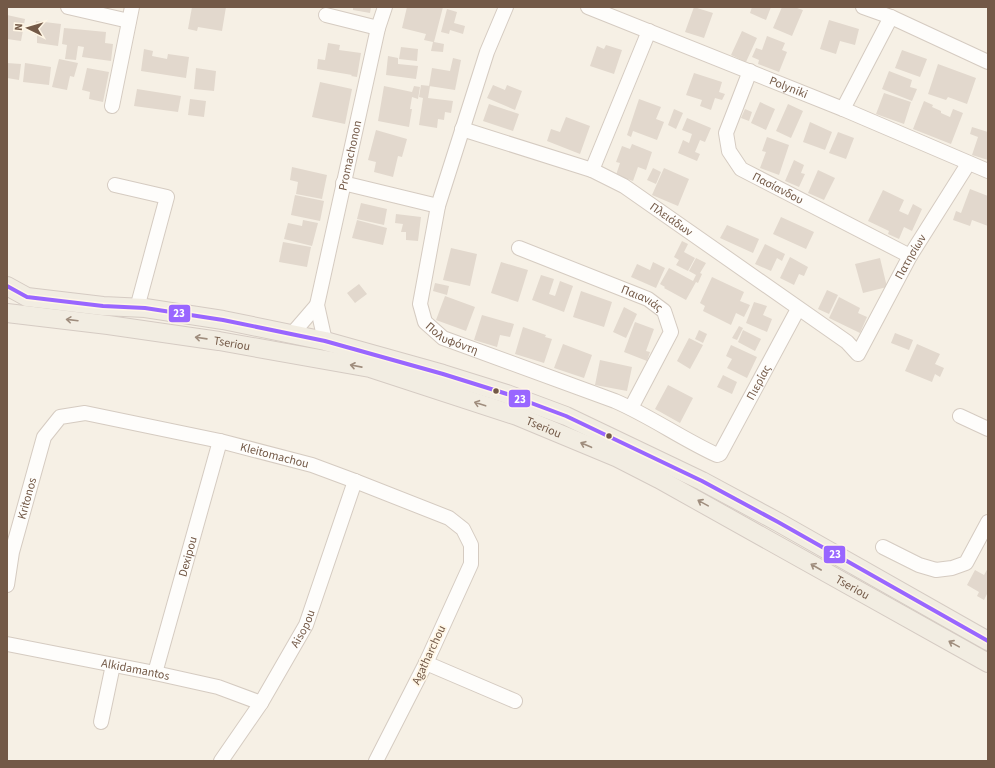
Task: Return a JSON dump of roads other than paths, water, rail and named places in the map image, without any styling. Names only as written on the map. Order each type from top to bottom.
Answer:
[{"type":"main road","name":"Tseriou","points":[[7,286],[27,297],[103,306],[137,308],[223,320],[325,341],[443,374],[507,394],[566,416],[702,481],[778,522],[988,641]]},
{"type":"main road","name":"Tseriou","points":[[7,313],[101,324],[219,341],[370,368],[517,416],[618,458],[659,479],[988,663]]},
{"type":"street","points":[[68,7],[129,21]]},
{"type":"street","points":[[112,106],[132,7]]},
{"type":"street","name":"Promachonon","points":[[325,341],[317,305],[343,183],[384,7]]},
{"type":"street","name":"Πολυφόντη","points":[[506,7],[487,52],[438,206],[420,304],[425,322],[443,338],[631,408],[717,455]]},
{"type":"street","name":"Polyniki","points":[[588,7],[843,109],[968,164],[988,171]]},
{"type":"street","points":[[863,7],[891,18],[988,62]]},
{"type":"street","points":[[326,15],[378,28]]},
{"type":"street","points":[[843,109],[891,18]]},
{"type":"street","points":[[592,170],[649,32]]},
{"type":"street","name":"Πασίανδου","points":[[750,71],[726,133],[729,151],[741,169],[910,256]]},
{"type":"street","name":"Πλειάδων","points":[[462,129],[592,170],[624,186],[847,342],[858,354]]},
{"type":"street","name":"Πατησίων","points":[[858,354],[910,256],[968,164]]},
{"type":"street","points":[[343,183],[438,206]]},
{"type":"street","points":[[114,185],[168,197],[137,308]]},
{"type":"street","name":"Παιανιάς","points":[[519,248],[648,299],[664,311],[671,332],[631,408]]},
{"type":"street","name":"Promachonon","points":[[292,334],[317,305]]},
{"type":"street","name":"Πιερίας","points":[[717,455],[720,454],[798,309]]},
{"type":"street","name":"Kleitomachou","points":[[60,417],[85,413],[220,441],[312,465],[449,518],[463,529],[471,545]]},
{"type":"street","points":[[960,416],[988,429]]},
{"type":"street","name":"Kritonos","points":[[7,585],[9,552],[44,437],[60,417]]},
{"type":"street","name":"Dexipou","points":[[155,673],[220,441]]},
{"type":"street","name":"Aisopou","points":[[221,761],[261,703],[306,625],[356,481]]},
{"type":"street","points":[[883,547],[919,565],[936,570],[952,568],[966,563],[988,522]]},
{"type":"street","name":"Agatharchou","points":[[376,761],[426,663],[471,564],[471,545]]},
{"type":"street","name":"Alkidamantos","points":[[7,644],[218,687],[261,703]]},
{"type":"street","points":[[426,663],[515,701]]},
{"type":"street","points":[[102,722],[113,665]]}]
